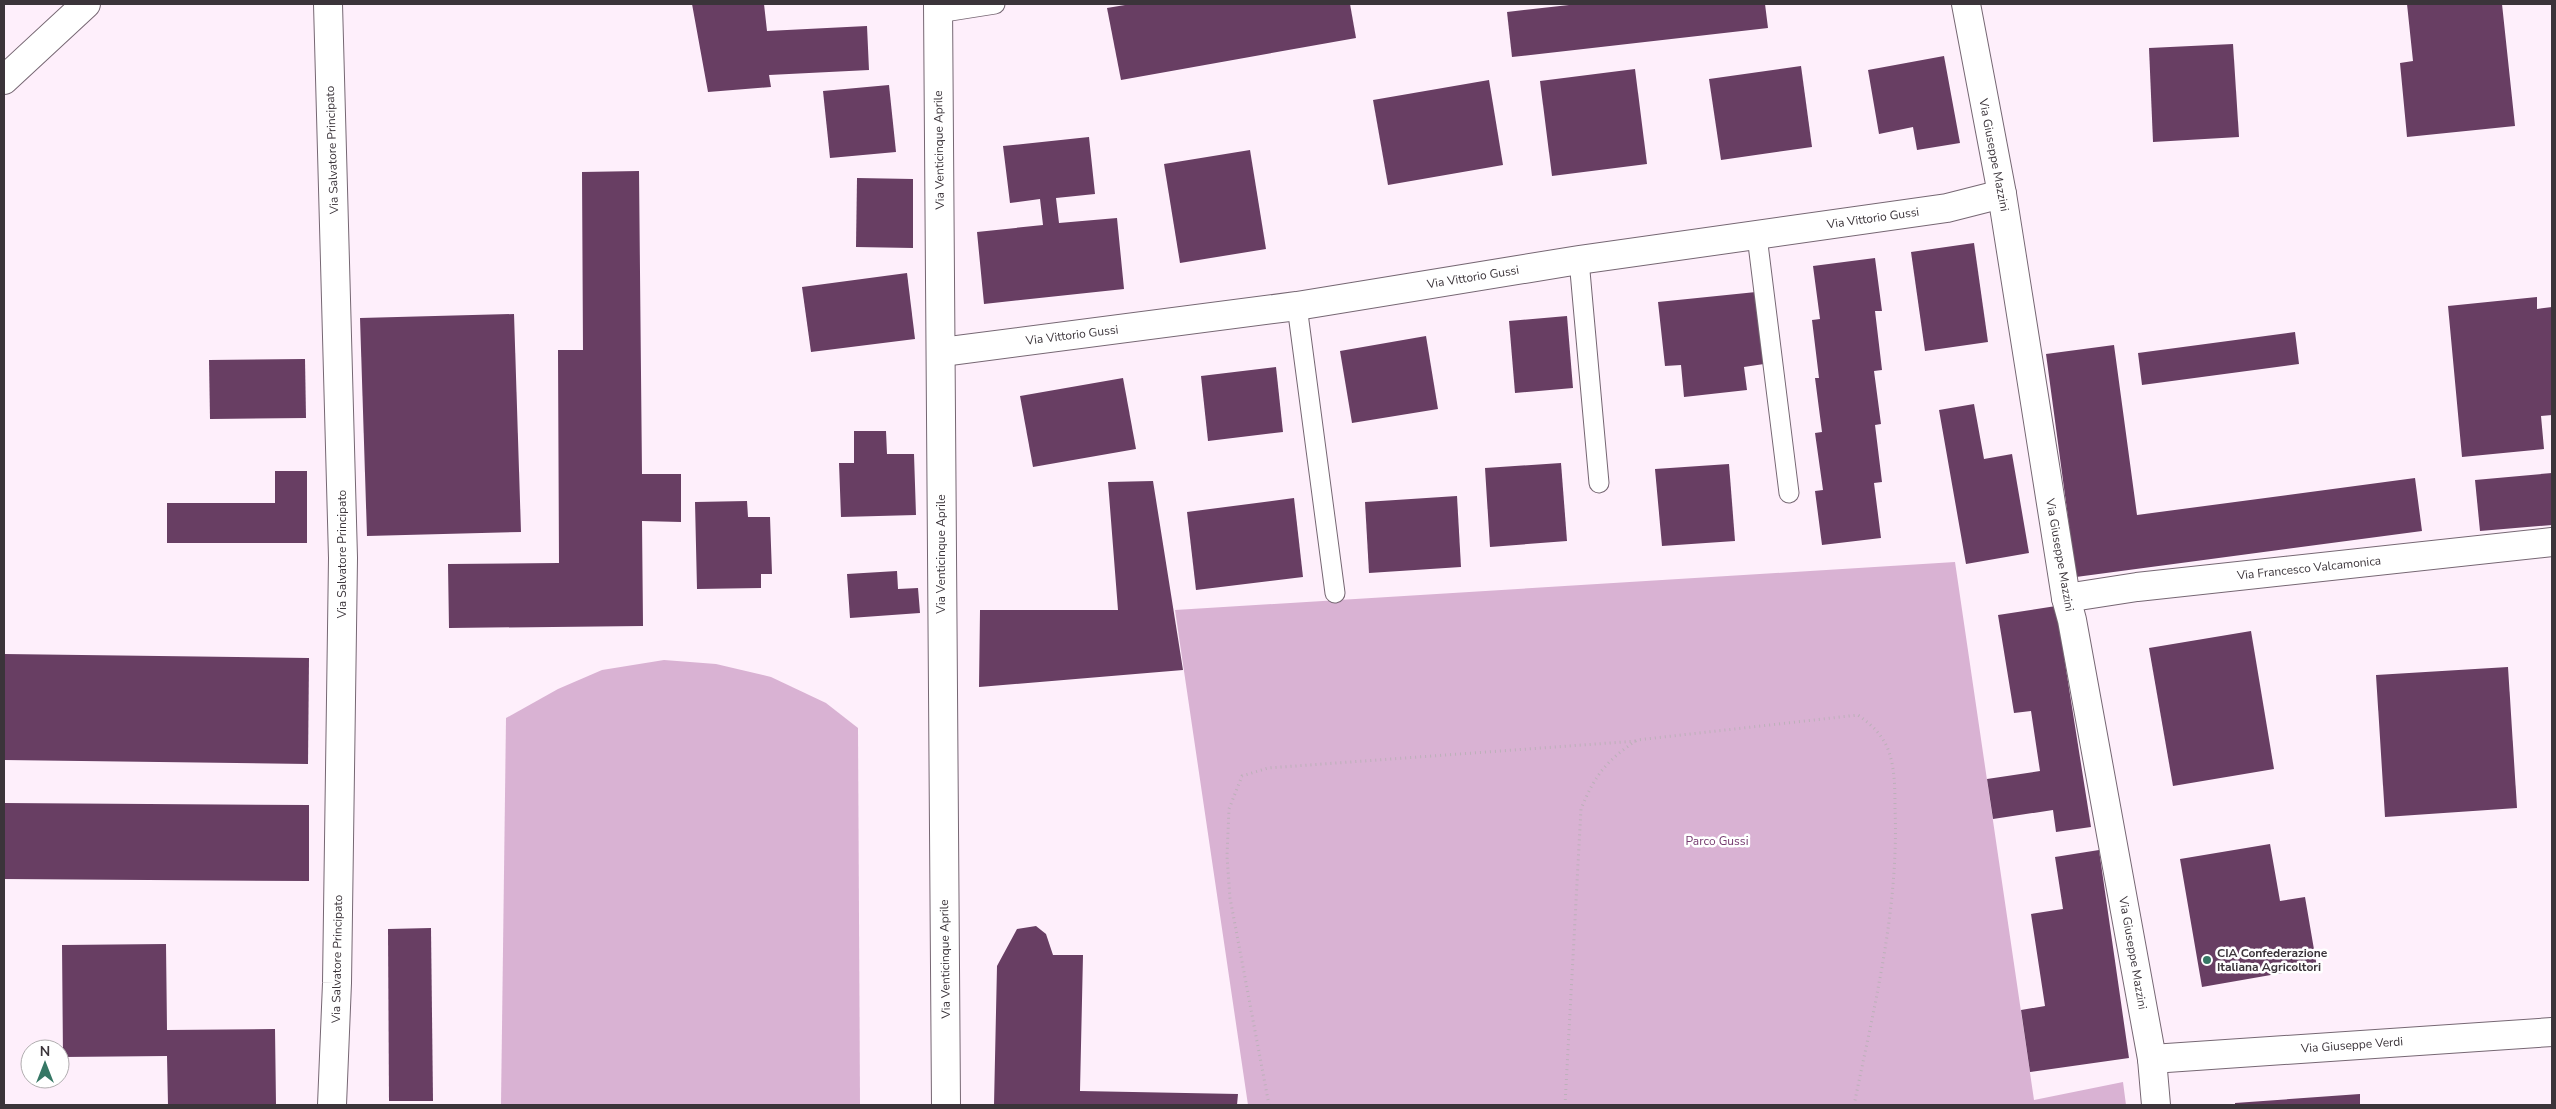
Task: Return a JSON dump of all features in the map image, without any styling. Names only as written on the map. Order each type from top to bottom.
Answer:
[{"type":"street","points":[[4,80],[86,4]]},
{"type":"street","name":"Via Salvatore Principato","points":[[328,4],[343,558],[337,982],[332,1105]]},
{"type":"street","name":"Via Giuseppe Mazzini","points":[[1966,4],[2002,194],[2066,598],[2072,620],[2152,1059],[2156,1105]]},
{"type":"street","name":"Via Venticinque Aprile","points":[[938,8],[942,352],[940,558],[946,1105]]},
{"type":"street","name":"Via Vittorio Gussi","points":[[942,352],[1297,306],[1579,260],[1947,208],[2002,194]]},
{"type":"street","name":"Via Francesco Valcamonica","points":[[2066,598],[2137,587],[2552,542]]},
{"type":"street","name":"Via Giuseppe Verdi","points":[[2152,1059],[2552,1032]]},
{"type":"lane","points":[[938,8],[995,4]]},
{"type":"lane","points":[[1757,236],[1789,493]]},
{"type":"lane","points":[[1579,260],[1600,483]]},
{"type":"lane","points":[[1297,306],[1335,593]]},
{"type":"path","points":[[1269,1105],[1230,898],[1227,856],[1229,809],[1242,776],[1268,768],[1637,740],[1858,714],[1877,728],[1889,752],[1894,787],[1897,845],[1888,930],[1854,1105]]},
{"type":"path","points":[[1565,1105],[1581,809],[1591,785],[1612,756],[1637,740]]},
{"type":"green space","name":"Parco Gussi","points":[[1955,562],[2034,1100],[2123,1082],[2126,1105],[1248,1105],[1175,610]]},
{"type":"green space","points":[[664,660],[716,664],[771,677],[826,703],[858,728],[860,1105],[501,1105],[506,718],[558,689],[602,670]]},
{"type":"building","points":[[692,4],[764,4],[767,31],[867,26],[869,70],[769,75],[771,87],[708,92]]},
{"type":"building","points":[[1131,4],[1350,4],[1356,38],[1121,80],[1107,8]]},
{"type":"building","points":[[1578,4],[1765,4],[1768,28],[1512,57],[1507,12]]},
{"type":"building","points":[[2407,4],[2502,4],[2515,126],[2407,137],[2400,63],[2413,61]]},
{"type":"building","points":[[2233,44],[2239,137],[2153,142],[2149,48]]},
{"type":"building","points":[[1944,56],[1960,143],[1917,150],[1913,127],[1879,134],[1868,70]]},
{"type":"building","points":[[1801,66],[1812,147],[1721,160],[1709,79]]},
{"type":"building","points":[[1635,69],[1647,164],[1552,176],[1540,81]]},
{"type":"building","points":[[1489,80],[1503,165],[1388,185],[1373,100]]},
{"type":"building","points":[[889,85],[896,152],[830,158],[823,91]]},
{"type":"building","points":[[1089,137],[1095,194],[1056,198],[1059,223],[1117,218],[1124,289],[984,304],[977,232],[1043,225],[1040,199],[1010,203],[1003,146]]},
{"type":"building","points":[[1250,150],[1266,249],[1180,263],[1164,164]]},
{"type":"building","points":[[639,171],[642,474],[681,474],[681,522],[642,521],[643,626],[449,628],[448,564],[559,563],[558,350],[583,350],[582,172]]},
{"type":"building","points":[[857,178],[913,179],[913,248],[856,247]]},
{"type":"building","points":[[1974,243],[1988,342],[1925,351],[1911,252]]},
{"type":"building","points":[[1875,258],[1882,311],[1875,311],[1882,370],[1874,371],[1881,424],[1875,425],[1882,482],[1874,483],[1881,538],[1822,545],[1815,491],[1823,490],[1815,433],[1822,432],[1815,378],[1819,378],[1812,320],[1820,319],[1813,266]]},
{"type":"building","points":[[907,273],[915,339],[811,352],[802,287]]},
{"type":"building","points":[[1756,292],[1764,364],[1744,367],[1747,390],[1684,397],[1681,365],[1665,366],[1658,302]]},
{"type":"building","points":[[2537,297],[2537,309],[2552,307],[2552,415],[2541,416],[2544,449],[2462,457],[2448,306]]},
{"type":"building","points":[[514,314],[521,532],[367,536],[360,318]]},
{"type":"building","points":[[1567,316],[1573,388],[1515,393],[1509,321]]},
{"type":"building","points":[[2295,332],[2299,364],[2142,385],[2138,353]]},
{"type":"building","points":[[1426,336],[1438,409],[1352,423],[1340,351]]},
{"type":"building","points":[[2114,345],[2137,515],[2415,478],[2422,531],[2076,577],[2046,354]]},
{"type":"building","points":[[305,359],[306,418],[210,419],[209,360]]},
{"type":"building","points":[[1276,367],[1283,432],[1208,441],[1201,376]]},
{"type":"building","points":[[1123,378],[1136,449],[1033,467],[1020,396]]},
{"type":"building","points":[[1974,404],[1984,459],[2012,454],[2029,553],[1966,564],[1939,410]]},
{"type":"building","points":[[854,431],[886,431],[887,454],[914,454],[916,515],[841,517],[839,463],[854,463]]},
{"type":"building","points":[[1561,463],[1567,541],[1490,547],[1485,468]]},
{"type":"building","points":[[1729,464],[1735,541],[1662,546],[1655,469]]},
{"type":"building","points":[[275,471],[307,471],[307,543],[167,543],[167,503],[275,503]]},
{"type":"building","points":[[2552,473],[2552,525],[2480,531],[2475,480]]},
{"type":"building","points":[[1153,481],[1183,670],[979,687],[980,610],[1118,610],[1108,482]]},
{"type":"building","points":[[1457,496],[1461,567],[1369,573],[1365,502]]},
{"type":"building","points":[[1294,498],[1303,577],[1196,590],[1187,512]]},
{"type":"building","points":[[747,501],[748,517],[770,517],[772,574],[761,574],[761,588],[697,589],[695,502]]},
{"type":"building","points":[[897,571],[898,589],[918,588],[920,613],[850,618],[847,574]]},
{"type":"building","points":[[2056,606],[2091,827],[2056,832],[2053,810],[1993,819],[1987,779],[2040,771],[2031,711],[2014,713],[1998,615]]},
{"type":"building","points":[[2251,631],[2274,769],[2173,786],[2149,648]]},
{"type":"building","points":[[4,654],[309,658],[308,764],[4,760]]},
{"type":"building","points":[[2508,667],[2517,808],[2385,817],[2376,675]]},
{"type":"building","points":[[4,803],[309,805],[309,881],[4,879]]},
{"type":"building","points":[[2270,844],[2280,901],[2305,897],[2317,967],[2202,987],[2180,859]]},
{"type":"building","points":[[2099,850],[2129,1058],[2030,1072],[2021,1010],[2045,1006],[2031,914],[2063,909],[2055,857]]},
{"type":"building","points":[[1036,926],[1046,934],[1053,955],[1083,955],[1080,1091],[1238,1094],[1237,1105],[994,1105],[997,966],[1017,929]]},
{"type":"building","points":[[431,928],[433,1101],[389,1101],[388,929]]},
{"type":"building","points":[[166,944],[167,1030],[275,1029],[276,1105],[168,1105],[167,1056],[70,1057],[70,1039],[63,1039],[62,945]]},
{"type":"building","points":[[2360,1094],[2360,1105],[2235,1105],[2235,1103]]},
{"type":"place","name":"CIA Confederazione Italiana Agricoltori","points":[[2207,960]]}]
